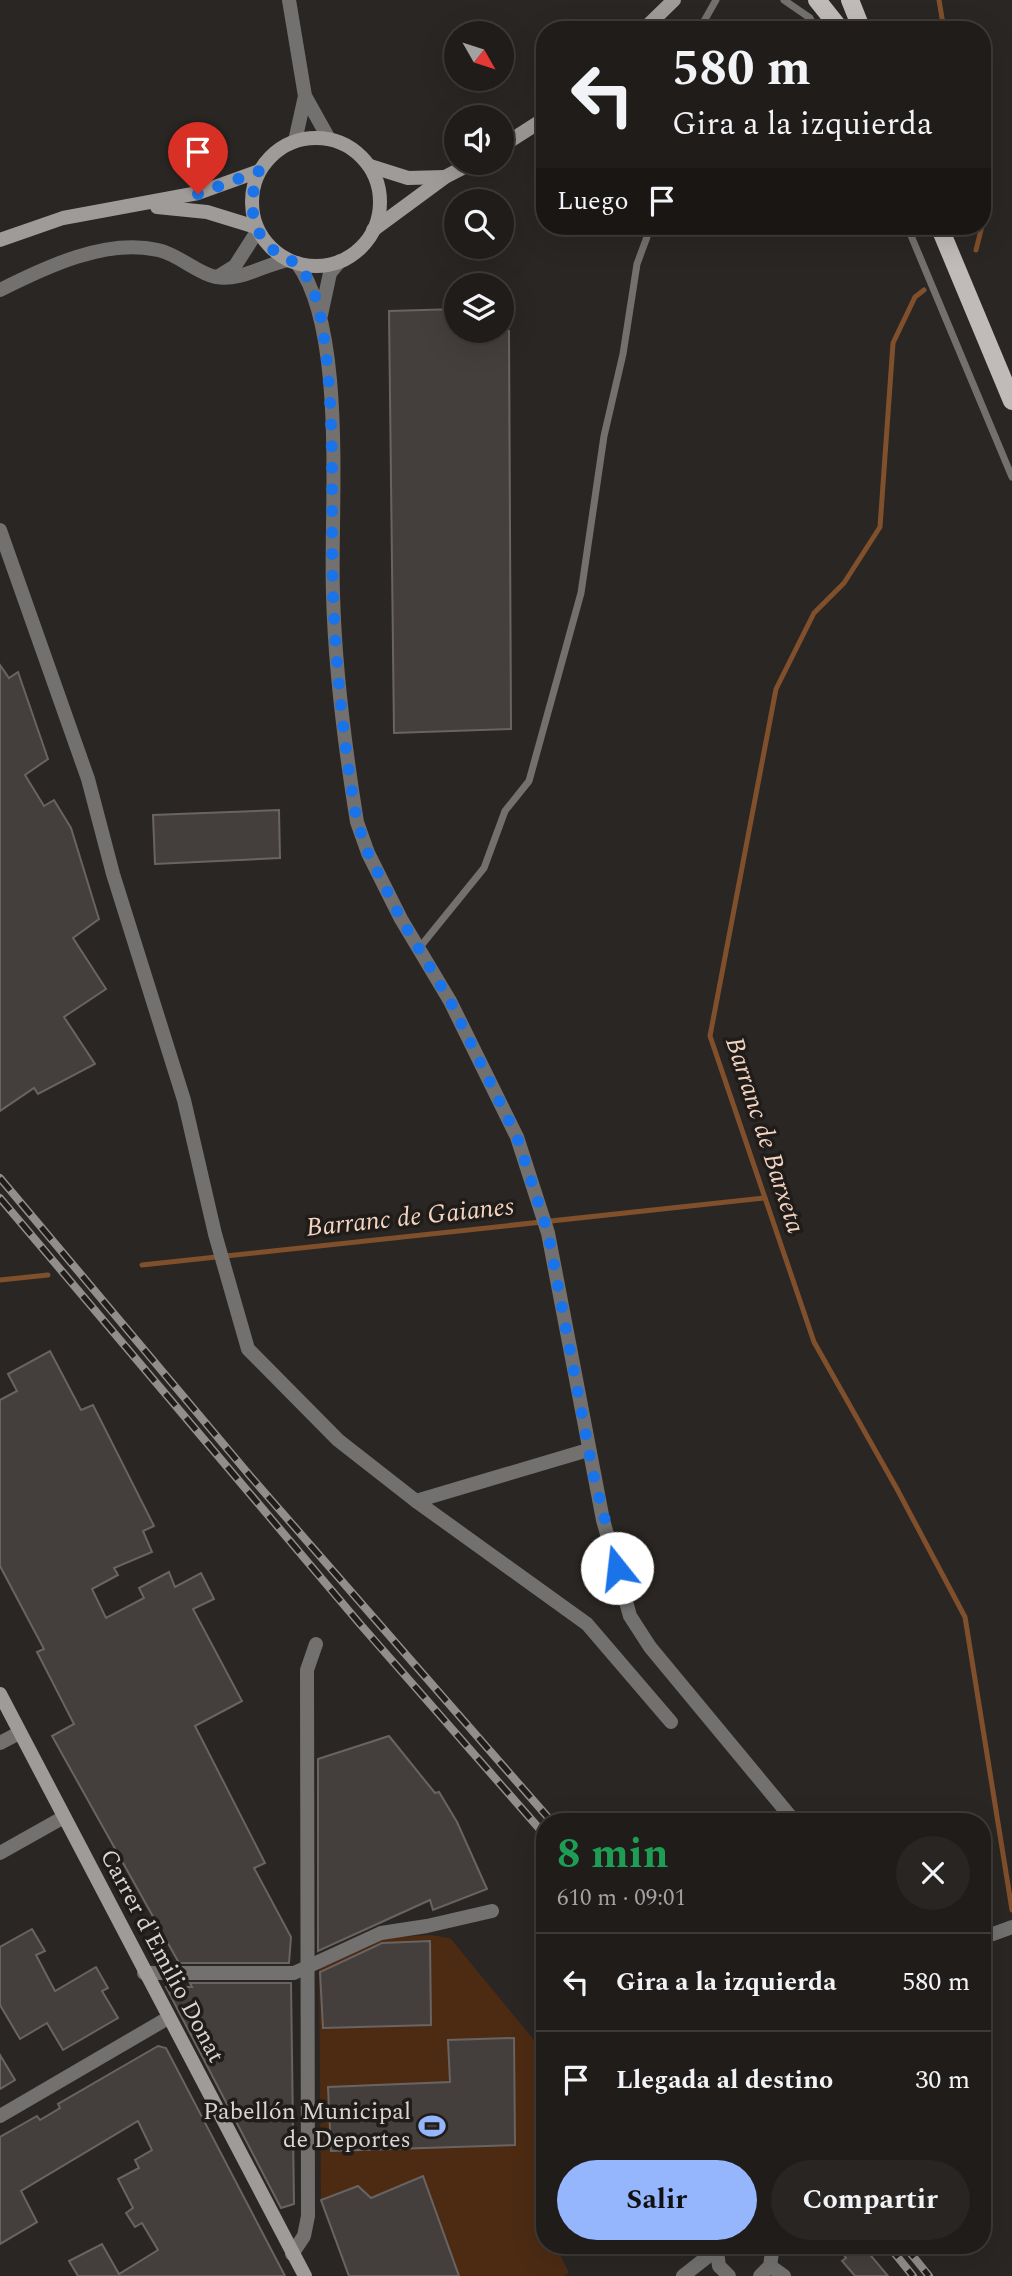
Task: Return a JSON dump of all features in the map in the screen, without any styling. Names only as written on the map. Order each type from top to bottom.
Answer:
[{"type":"main road","points":[[817,0],[834,21]]},
{"type":"main road","points":[[850,0],[858,21]]},
{"type":"main road","points":[[943,235],[1012,401]]},
{"type":"street","points":[[289,0],[305,96],[329,139]]},
{"type":"street","points":[[652,21],[674,0]]},
{"type":"street","points":[[295,141],[305,96]]},
{"type":"street","points":[[514,138],[536,124]]},
{"type":"street","points":[[0,240],[63,218],[198,194],[259,171],[281,148],[295,141],[329,139],[352,149],[370,166],[408,178],[445,177]]},
{"type":"street","points":[[370,166],[380,198],[373,230]]},
{"type":"street","points":[[259,171],[251,199],[257,229],[271,248],[293,262],[307,277],[320,316],[332,408],[333,595],[352,795],[357,822],[368,853],[401,919],[420,947],[517,1137],[548,1233],[588,1450],[603,1520],[630,1616],[650,1647],[788,1813]]},
{"type":"street","points":[[0,290],[44,268],[104,251],[133,248],[159,250],[216,277],[239,276],[293,262],[318,266],[340,261],[354,254],[373,230],[449,175]]},
{"type":"street","points":[[142,205],[207,212],[257,229]]},
{"type":"street","points":[[216,277],[235,266],[257,229]]},
{"type":"street","points":[[320,316],[330,273],[340,261]]},
{"type":"street","points":[[0,530],[88,779],[116,886],[184,1100],[226,1278],[248,1349],[338,1440],[415,1501],[587,1624],[671,1722]]},
{"type":"street","points":[[415,1501],[588,1450]]},
{"type":"street","points":[[292,2254],[304,2236],[308,2216],[307,1670],[316,1644]]},
{"type":"street","name":"Carrer d'Emilio Donat","points":[[0,1694],[305,2276]]},
{"type":"street","points":[[0,1743],[19,1733]]},
{"type":"street","points":[[0,1853],[64,1817]]},
{"type":"street","points":[[144,1973],[294,1973],[381,1933],[428,1926],[492,1911]]},
{"type":"street","points":[[991,1935],[1012,1927]]},
{"type":"street","points":[[0,2116],[168,2018]]},
{"type":"street","points":[[683,2276],[708,2254]]},
{"type":"street","points":[[717,2254],[719,2266],[725,2275]]},
{"type":"street","points":[[771,2254],[765,2271],[784,2276]]},
{"type":"lane","points":[[704,21],[716,0]]},
{"type":"lane","points":[[784,0],[812,21]]},
{"type":"lane","points":[[420,947],[484,868],[505,811],[529,781],[581,593],[604,436],[623,354],[637,264],[648,235]]},
{"type":"lane","points":[[911,235],[1012,477]]},
{"type":"shaded area","name":"Pabellón Municipal de Deportes","points":[[430,1935],[450,1938],[536,2042],[536,2254],[560,2254],[569,2273],[564,2276],[349,2276],[321,2200],[319,1966],[371,1946],[381,1938]]},
{"type":"building","points":[[444,309],[444,343],[509,343],[511,729],[394,733],[389,311]]},
{"type":"building","points":[[0,665],[9,678],[18,672],[48,759],[25,775],[44,806],[54,800],[71,828],[99,919],[73,938],[106,989],[64,1017],[95,1064],[38,1094],[34,1088],[0,1111]]},
{"type":"building","points":[[279,810],[280,858],[155,864],[153,815]]},
{"type":"building","points":[[50,1351],[81,1410],[93,1405],[154,1526],[143,1531],[152,1552],[114,1568],[118,1575],[92,1589],[106,1618],[144,1598],[139,1588],[169,1572],[175,1587],[201,1573],[214,1599],[193,1609],[242,1701],[195,1726],[265,1863],[254,1868],[291,1937],[289,1963],[179,1963],[52,1736],[74,1724],[37,1652],[44,1649],[0,1566],[0,1400],[17,1391],[8,1374]]},
{"type":"building","points":[[389,1736],[435,1793],[439,1792],[457,1822],[487,1889],[433,1910],[430,1900],[318,1951],[318,1759]]},
{"type":"building","points":[[32,1929],[45,1951],[36,1955],[55,1991],[96,1967],[108,1988],[102,1991],[118,2018],[63,2050],[47,2023],[20,2039],[0,2005],[0,1947]]},
{"type":"building","points":[[430,1941],[431,2025],[323,2028],[320,1972],[382,1943]]},
{"type":"building","points":[[190,1983],[291,1983],[294,2204],[281,2208],[166,1987],[192,1987]]},
{"type":"building","points":[[514,2038],[515,2145],[331,2151],[328,2087],[450,2082],[448,2040]]},
{"type":"building","points":[[158,2046],[166,2048],[285,2276],[78,2276],[69,2261],[102,2244],[119,2274],[158,2250],[142,2223],[135,2227],[126,2213],[133,2208],[118,2179],[139,2168],[135,2160],[152,2150],[138,2121],[21,2191],[37,2222],[0,2244],[0,2137],[37,2116],[40,2120],[60,2108],[58,2104]]},
{"type":"building","points":[[0,2055],[15,2080],[0,2089]]},
{"type":"building","points":[[423,2176],[459,2276],[349,2276],[321,2200],[358,2186],[371,2198]]},
{"type":"building","points":[[843,2254],[870,2254],[888,2276],[855,2276],[842,2261],[846,2258]]},
{"type":"waterway","name":"Barranc de Barxeta","points":[[939,0],[942,21]]},
{"type":"waterway","name":"Barranc de Barxeta","points":[[976,250],[980,235]]},
{"type":"waterway","name":"Barranc de Barxeta","points":[[924,290],[915,297],[893,343],[880,527],[844,583],[814,613],[776,689],[710,1036],[814,1342],[965,1617],[1012,1910]]},
{"type":"waterway","name":"Barranc de Gaianes","points":[[142,1265],[765,1198]]},
{"type":"waterway","name":"Barranc de Gaianes","points":[[0,1280],[48,1275]]},
{"type":"railway","points":[[0,1178],[251,1477],[544,1813]]},
{"type":"railway","points":[[0,1198],[360,1624],[536,1825]]},
{"type":"railway","points":[[895,2254],[913,2276]]},
{"type":"railway","points":[[911,2254],[929,2276]]},
{"type":"place","name":"Pabellón Municipal de Deportes","points":[[432,2126]]},
{"type":"route","points":[[198,194],[259,171],[251,199],[257,227],[266,243],[276,253],[297,263],[307,277],[320,316],[332,408],[333,595],[352,795],[357,822],[368,853],[401,919],[450,1001],[517,1137],[548,1233],[593,1473],[617,1568]]}]
